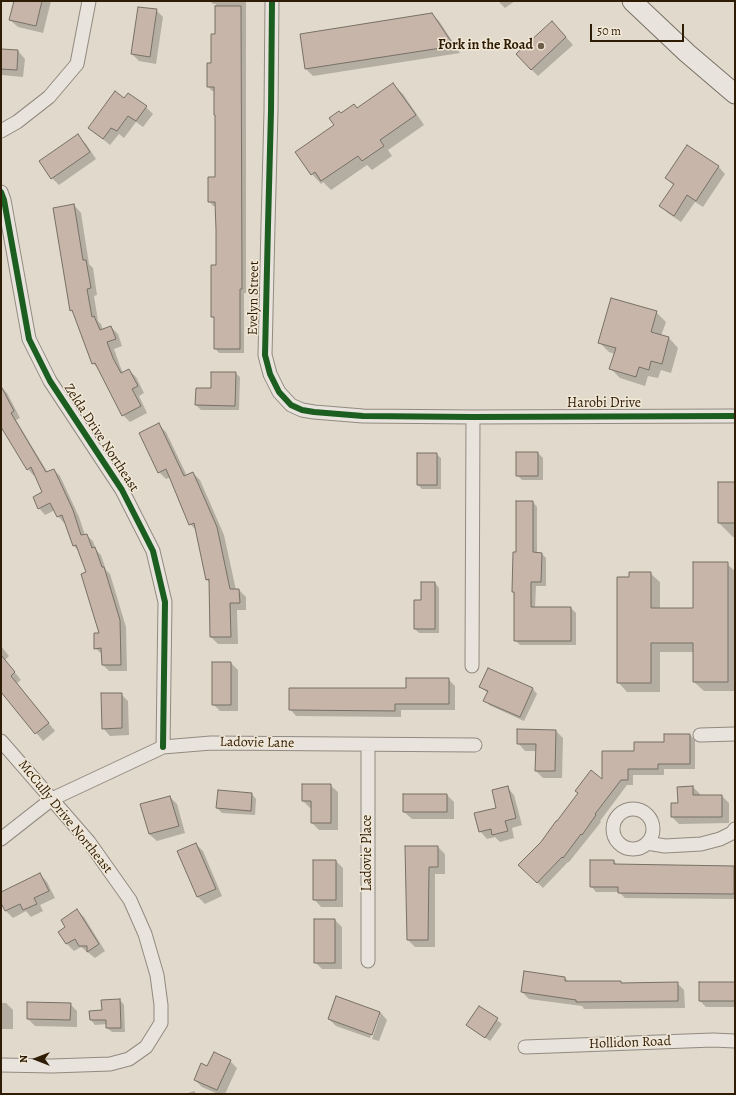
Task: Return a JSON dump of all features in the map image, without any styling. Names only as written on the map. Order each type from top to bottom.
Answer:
[{"type":"main road","points":[[632,1],[687,53],[735,94]]},
{"type":"street","points":[[1,131],[16,122],[49,97],[77,64],[89,1]]},
{"type":"street","name":"Evelyn Street","points":[[272,1],[266,355],[270,374],[279,392],[291,405],[302,410],[363,416],[473,417]]},
{"type":"street","name":"Zelda Drive Northeast","points":[[1,192],[4,200],[29,339],[50,382],[122,490],[152,551],[165,602],[163,747]]},
{"type":"street","name":"Harobi Drive","points":[[473,417],[735,416]]},
{"type":"street","points":[[472,666],[473,417]]},
{"type":"street","points":[[700,735],[735,734]]},
{"type":"street","name":"McCully Drive Northeast","points":[[1,741],[89,842],[130,900],[145,934],[156,975],[161,1005],[161,1023],[146,1047],[130,1059],[110,1064],[52,1066],[1,1065]]},
{"type":"street","name":"Ladovie Lane","points":[[1,839],[52,799],[163,747],[211,743],[368,745],[475,744]]},
{"type":"street","name":"Ladovie Place","points":[[368,745],[368,961]]},
{"type":"street","points":[[647,843],[665,846],[701,844],[720,839],[735,829]]},
{"type":"street","name":"Hollidon Road","points":[[525,1047],[712,1040],[735,1041]]},
{"type":"building","points":[[14,1],[42,1],[36,26],[9,20]]},
{"type":"building","points":[[215,6],[241,6],[242,289],[240,289],[240,349],[214,349],[214,317],[211,317],[211,265],[216,265],[216,230],[215,202],[208,202],[208,177],[215,177],[215,115],[214,87],[207,87],[207,63],[211,63],[211,34],[215,34]]},
{"type":"building","points":[[138,7],[157,9],[150,57],[131,54]]},
{"type":"building","points":[[432,13],[454,46],[305,69],[300,34]]},
{"type":"building","name":"Fork in the Road","points":[[552,21],[566,37],[531,70],[516,54]]},
{"type":"building","points":[[1,49],[18,50],[17,70],[1,69]]},
{"type":"building","points":[[393,83],[416,115],[380,140],[384,146],[362,161],[358,156],[321,181],[315,172],[311,175],[295,152],[334,125],[329,118],[339,111],[341,113],[354,104],[357,108]]},
{"type":"building","points":[[115,91],[124,98],[128,93],[147,106],[136,121],[128,116],[117,131],[111,128],[103,139],[88,128]]},
{"type":"building","points":[[78,134],[90,152],[51,179],[39,161]]},
{"type":"building","points":[[687,145],[719,166],[696,201],[687,195],[674,216],[659,206],[674,184],[665,178]]},
{"type":"building","points":[[74,204],[83,260],[86,260],[91,288],[87,289],[92,317],[94,316],[100,330],[111,326],[116,339],[107,342],[113,358],[121,373],[129,369],[138,386],[132,389],[141,406],[122,416],[95,363],[92,364],[72,310],[70,311],[53,208]]},
{"type":"building","points":[[611,298],[657,311],[651,332],[669,337],[662,364],[651,361],[649,370],[639,367],[636,377],[609,369],[616,348],[598,343]]},
{"type":"building","points":[[211,372],[236,372],[235,406],[195,405],[196,388],[211,388]]},
{"type":"building","points":[[1,386],[14,411],[11,413],[46,472],[54,469],[73,510],[81,535],[87,534],[92,548],[95,547],[102,567],[104,567],[120,620],[121,665],[102,665],[101,648],[94,649],[94,633],[99,633],[81,574],[86,572],[76,545],[73,546],[62,515],[57,517],[50,503],[38,509],[33,497],[42,492],[31,467],[27,470],[1,427]]},
{"type":"building","points":[[159,423],[184,476],[193,472],[217,527],[230,589],[239,589],[240,603],[230,603],[231,637],[210,637],[209,579],[206,580],[194,523],[189,525],[166,469],[158,473],[139,433]]},
{"type":"building","points":[[516,452],[538,452],[538,476],[516,476]]},
{"type":"building","points":[[417,453],[437,453],[437,485],[417,485]]},
{"type":"building","points":[[718,482],[735,482],[735,523],[718,523]]},
{"type":"building","points":[[516,501],[533,501],[533,552],[542,553],[541,582],[531,582],[531,607],[571,607],[571,641],[514,641],[514,592],[512,592],[513,552],[516,552]]},
{"type":"building","points":[[693,562],[728,562],[728,682],[693,682],[693,643],[651,643],[651,683],[617,683],[617,577],[629,577],[629,572],[651,572],[651,608],[693,608]]},
{"type":"building","points":[[421,582],[435,582],[435,629],[414,629],[414,600],[421,600]]},
{"type":"building","points":[[1,655],[15,672],[11,676],[49,723],[35,734],[1,692]]},
{"type":"building","points":[[212,662],[231,662],[231,705],[212,705]]},
{"type":"building","points":[[488,668],[533,688],[520,717],[483,701],[488,691],[479,687]]},
{"type":"building","points":[[406,678],[449,678],[449,704],[395,704],[395,711],[289,710],[289,688],[406,688]]},
{"type":"building","points":[[101,693],[122,693],[122,728],[102,729]]},
{"type":"building","points":[[517,729],[556,730],[555,771],[535,771],[536,744],[517,744]]},
{"type":"building","points":[[664,734],[690,734],[690,764],[658,764],[658,769],[628,769],[628,780],[621,780],[595,814],[596,815],[582,835],[581,834],[563,858],[562,857],[537,883],[518,865],[541,842],[578,793],[575,791],[591,770],[602,779],[602,751],[634,751],[634,742],[664,742]]},
{"type":"building","points":[[302,784],[331,784],[331,823],[311,823],[311,801],[302,801]]},
{"type":"building","points":[[508,786],[516,818],[505,821],[508,831],[492,835],[491,829],[479,832],[474,813],[496,808],[492,790]]},
{"type":"building","points":[[693,786],[693,795],[722,795],[722,817],[671,817],[671,803],[678,803],[677,787]]},
{"type":"building","points":[[218,790],[252,793],[251,811],[216,808]]},
{"type":"building","points":[[403,794],[447,794],[447,812],[403,812]]},
{"type":"building","points":[[170,796],[179,826],[149,834],[140,804]]},
{"type":"building","points":[[196,843],[216,889],[197,897],[177,851]]},
{"type":"building","points":[[405,846],[438,846],[438,867],[429,867],[428,940],[407,940]]},
{"type":"building","points":[[313,860],[336,860],[336,900],[313,900]]},
{"type":"building","points":[[590,860],[614,860],[614,864],[734,866],[734,894],[618,893],[618,887],[590,887]]},
{"type":"building","points":[[40,873],[49,891],[34,898],[37,904],[23,910],[20,904],[5,911],[1,903],[1,892]]},
{"type":"building","points":[[77,909],[99,944],[87,952],[87,946],[79,946],[75,939],[66,944],[58,932],[65,927],[61,920]]},
{"type":"building","points":[[314,919],[335,919],[335,963],[314,963]]},
{"type":"building","points":[[524,971],[565,977],[565,981],[621,981],[621,983],[678,982],[678,1001],[576,1002],[576,1000],[521,992]]},
{"type":"building","points":[[699,982],[735,982],[735,1001],[699,1001]]},
{"type":"building","points":[[336,996],[380,1012],[372,1035],[328,1019]]},
{"type":"building","points":[[120,999],[121,1028],[106,1028],[106,1020],[90,1020],[89,1011],[102,1010],[101,1000]]},
{"type":"building","points":[[27,1002],[71,1003],[70,1020],[27,1019]]},
{"type":"building","points":[[479,1006],[498,1018],[485,1038],[466,1025]]},
{"type":"building","points":[[214,1052],[231,1060],[217,1090],[194,1080],[201,1063],[207,1066]]},
{"type":"cycle path","points":[[272,1],[265,355],[270,374],[279,392],[291,405],[302,410],[314,412],[363,416],[735,416]]},
{"type":"cycle path","points":[[1,192],[4,200],[29,339],[50,381],[122,490],[153,551],[165,602],[163,747]]},
{"type":"place","name":"Fork in the Road","points":[[541,46]]}]
